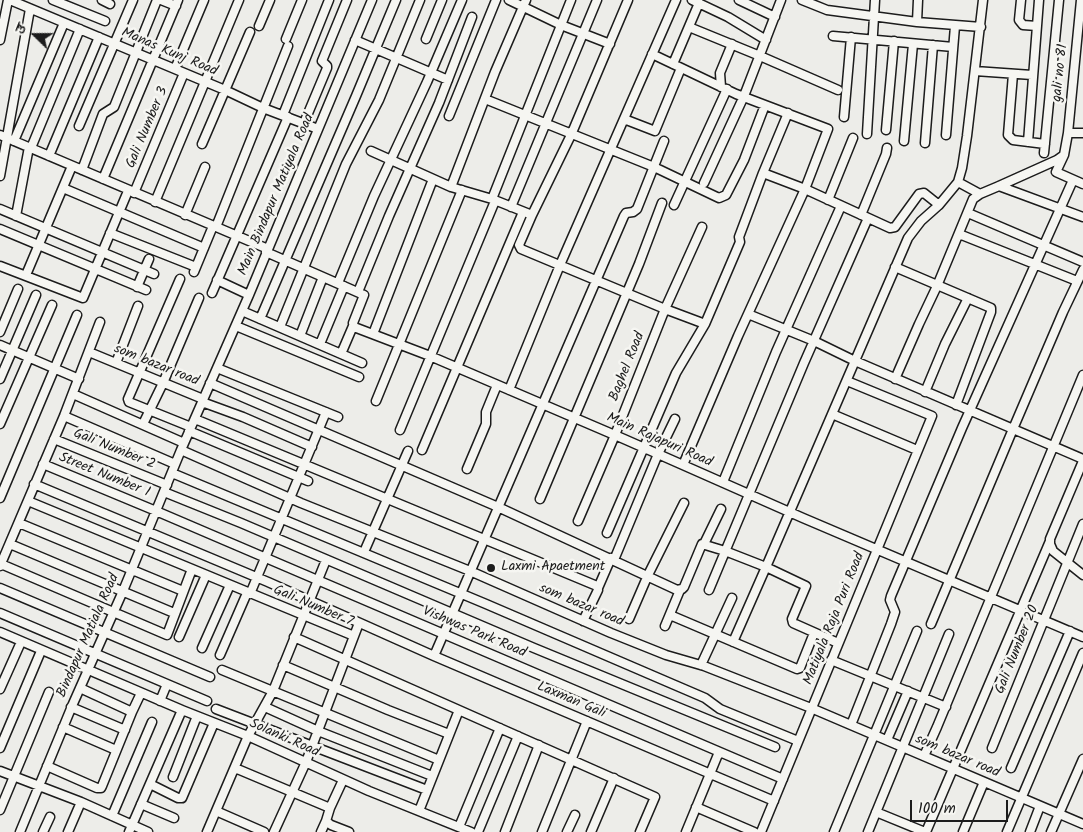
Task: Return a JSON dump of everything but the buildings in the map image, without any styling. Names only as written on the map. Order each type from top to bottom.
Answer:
[{"type":"street","name":"Manas Kunj Road","points":[[9,0],[225,90],[263,108],[318,129]]},
{"type":"street","points":[[0,40],[1,27],[9,0]]},
{"type":"street","points":[[53,0],[105,20]]},
{"type":"street","points":[[102,0],[110,4]]},
{"type":"street","points":[[79,126],[133,0]]},
{"type":"street","points":[[82,170],[103,114],[114,107],[157,0]]},
{"type":"street","points":[[103,179],[177,3],[162,0]]},
{"type":"street","points":[[175,69],[204,0]]},
{"type":"street","points":[[155,202],[239,0]]},
{"type":"street","points":[[259,26],[270,0]]},
{"type":"street","points":[[110,233],[195,270],[263,108],[302,0]]},
{"type":"street","points":[[212,293],[286,116],[328,0]]},
{"type":"street","points":[[304,123],[328,68],[322,61],[347,0]]},
{"type":"street","name":"Main Bindapur Matiyala Road","points":[[202,400],[236,326],[372,0]]},
{"type":"street","points":[[260,319],[396,0]]},
{"type":"street","points":[[280,327],[346,164],[378,100],[420,0]]},
{"type":"street","points":[[426,39],[442,0]]},
{"type":"street","points":[[320,344],[390,160],[431,74],[462,0]]},
{"type":"street","points":[[449,116],[496,0]]},
{"type":"street","points":[[509,0],[524,4],[561,25],[610,44]]},
{"type":"street","points":[[400,430],[571,0]]},
{"type":"street","points":[[512,207],[597,0]]},
{"type":"street","points":[[628,0],[571,135],[518,246],[626,293],[705,324]]},
{"type":"street","points":[[510,390],[560,265],[676,0]]},
{"type":"street","points":[[740,0],[775,17]]},
{"type":"street","points":[[704,183],[744,96],[782,0]]},
{"type":"street","points":[[802,0],[827,10],[873,17],[981,27]]},
{"type":"street","points":[[867,134],[874,0]]},
{"type":"street","points":[[917,22],[918,0]]},
{"type":"street","points":[[733,642],[895,267],[913,230],[939,205],[958,182],[967,136],[983,0]]},
{"type":"street","points":[[1021,0],[1019,20],[1023,24],[1037,26]]},
{"type":"street","points":[[1028,142],[1032,75],[1040,0]]},
{"type":"street","points":[[1044,152],[1059,0]]},
{"type":"street","name":"gali no 81","points":[[1073,180],[1056,172],[1064,155],[1068,133],[1081,0]]},
{"type":"street","points":[[673,64],[700,2],[766,40]]},
{"type":"street","points":[[451,187],[524,4]]},
{"type":"street","points":[[0,176],[30,9]]},
{"type":"street","points":[[358,292],[409,168],[448,80],[472,17]]},
{"type":"street","points":[[7,138],[64,23]]},
{"type":"street","points":[[946,135],[955,26]]},
{"type":"street","points":[[689,28],[732,44],[838,90]]},
{"type":"street","points":[[16,216],[30,148],[80,29]]},
{"type":"street","points":[[202,144],[250,32]]},
{"type":"street","points":[[833,36],[953,47]]},
{"type":"street","points":[[844,117],[851,37]]},
{"type":"street","points":[[49,156],[99,38]]},
{"type":"street","points":[[355,40],[448,80]]},
{"type":"street","points":[[886,130],[894,42]]},
{"type":"street","points":[[674,205],[724,88],[720,73],[732,44]]},
{"type":"street","points":[[904,140],[913,44]]},
{"type":"street","points":[[925,143],[934,45]]},
{"type":"street","points":[[652,54],[724,88],[828,130],[806,189],[748,314],[683,464]]},
{"type":"street","points":[[624,119],[655,131],[682,68]]},
{"type":"street","points":[[975,71],[1032,75]]},
{"type":"street","name":"Gali Number 3","points":[[26,275],[82,298],[119,212],[131,192],[184,73]]},
{"type":"street","points":[[1013,74],[1008,135],[1013,140],[1045,144]]},
{"type":"street","points":[[485,99],[654,168],[719,198],[726,195],[744,160],[765,104]]},
{"type":"street","points":[[607,533],[676,373],[705,324],[740,242],[739,237],[788,113]]},
{"type":"street","points":[[1068,133],[1083,133]]},
{"type":"street","points":[[7,138],[237,236],[285,261],[364,295],[365,297],[341,354]]},
{"type":"street","points":[[828,200],[853,138]]},
{"type":"street","points":[[434,656],[625,214],[637,208],[664,140]]},
{"type":"street","points":[[709,590],[865,216],[887,148]]},
{"type":"street","points":[[371,151],[451,187],[532,215]]},
{"type":"street","points":[[895,379],[937,286],[973,199],[1064,155]]},
{"type":"street","points":[[0,266],[26,275],[40,246],[72,166]]},
{"type":"street","points":[[185,214],[205,167]]},
{"type":"street","points":[[763,173],[806,189],[887,228],[893,228],[915,198],[921,193],[939,205]]},
{"type":"street","points":[[373,334],[393,278],[433,179]]},
{"type":"street","points":[[851,725],[891,624],[894,612],[891,596],[970,411],[1073,180],[1083,184]]},
{"type":"street","points":[[958,182],[980,194]]},
{"type":"street","points":[[999,186],[1083,217]]},
{"type":"street","points":[[63,188],[204,248]]},
{"type":"street","points":[[376,401],[462,190]]},
{"type":"street","points":[[540,499],[662,203]]},
{"type":"street","points":[[723,482],[841,206]]},
{"type":"street","points":[[0,209],[154,274]]},
{"type":"street","points":[[422,450],[523,212]]},
{"type":"street","points":[[968,213],[1083,262]]},
{"type":"street","name":"Baghel Road","points":[[578,521],[615,435],[665,309],[702,227]]},
{"type":"street","points":[[0,229],[146,290]]},
{"type":"street","points":[[959,234],[1077,282]]},
{"type":"street","points":[[137,286],[149,259]]},
{"type":"street","points":[[895,267],[937,286],[988,305],[991,309],[956,405]]},
{"type":"street","points":[[931,624],[1012,430],[1083,270]]},
{"type":"street","points":[[300,336],[323,277]]},
{"type":"street","points":[[180,279],[128,401],[308,481]]},
{"type":"street","points":[[217,280],[249,295]]},
{"type":"street","points":[[0,332],[18,289]]},
{"type":"street","points":[[0,379],[36,295]]},
{"type":"street","points":[[143,424],[199,298]]},
{"type":"street","points":[[925,392],[968,298]]},
{"type":"street","points":[[0,424],[52,305]]},
{"type":"street","points":[[116,363],[138,306]]},
{"type":"street","points":[[242,311],[362,363]]},
{"type":"street","points":[[0,498],[78,314]]},
{"type":"street","points":[[748,314],[814,341],[895,379],[1083,460],[925,832],[876,812]]},
{"type":"street","points":[[100,322],[64,416],[0,565],[167,635],[192,569]]},
{"type":"street","points":[[236,326],[359,377]]},
{"type":"street","name":"Main Rajapuri Road","points":[[353,326],[543,404],[1083,637]]},
{"type":"street","points":[[0,345],[78,379]]},
{"type":"street","name":"som bazar road","points":[[89,352],[202,400],[182,446],[290,498],[470,571],[666,655],[702,665],[811,708],[1083,825]]},
{"type":"street","points":[[217,368],[338,417]]},
{"type":"street","points":[[924,756],[1083,375]]},
{"type":"street","name":"Matiyala Raja Puri Road","points":[[761,832],[932,416],[847,381]]},
{"type":"street","points":[[210,383],[498,507],[680,590]]},
{"type":"street","points":[[467,469],[486,424],[485,416],[497,385]]},
{"type":"street","points":[[73,394],[143,424],[182,446]]},
{"type":"street","points":[[202,400],[312,447]]},
{"type":"street","points":[[220,655],[257,578],[326,412]]},
{"type":"street","points":[[832,414],[918,450]]},
{"type":"street","points":[[64,416],[175,464]]},
{"type":"street","points":[[195,419],[598,588]]},
{"type":"street","points":[[583,621],[613,559],[675,419]]},
{"type":"street","name":"Gali Number 2","points":[[54,439],[326,560],[775,747]]},
{"type":"street","name":"Bindapur Matiala Road","points":[[20,832],[71,707],[148,532],[182,446]]},
{"type":"street","points":[[364,552],[408,451]]},
{"type":"street","name":"Street Number 1","points":[[43,464],[156,511]]},
{"type":"street","points":[[172,472],[705,698],[720,709],[798,741]]},
{"type":"street","name":"Laxman Gali","points":[[34,484],[774,801]]},
{"type":"street","name":"Gali Number 7","points":[[28,501],[354,636],[306,762],[274,832]]},
{"type":"street","points":[[629,620],[648,575],[684,503]]},
{"type":"street","points":[[666,626],[701,545],[704,544],[721,509]]},
{"type":"street","name":"Vishwas Park Road","points":[[156,511],[783,779]]},
{"type":"street","points":[[19,522],[183,591]]},
{"type":"street","name":"Gali Number 20","points":[[992,748],[1083,524]]},
{"type":"street","points":[[1050,541],[1054,551],[1083,575]]},
{"type":"street","points":[[10,544],[174,613]]},
{"type":"street","points":[[704,544],[766,567],[806,585],[792,622],[838,643]]},
{"type":"street","points":[[207,832],[248,736],[273,691],[308,600],[326,560]]},
{"type":"street","points":[[179,637],[206,575]]},
{"type":"street","points":[[202,648],[230,585]]},
{"type":"street","points":[[0,588],[210,677]]},
{"type":"street","points":[[702,665],[732,598]]},
{"type":"street","points":[[0,613],[96,652],[206,701]]},
{"type":"street","points":[[670,615],[799,669],[814,633]]},
{"type":"street","points":[[354,636],[359,623]]},
{"type":"street","points":[[834,832],[916,631]]},
{"type":"street","points":[[1011,768],[1070,631]]},
{"type":"street","name":"Solanki Road","points":[[0,632],[160,701],[248,736],[343,780],[471,832]]},
{"type":"street","points":[[868,832],[949,634]]},
{"type":"street","points":[[294,637],[655,797],[640,832]]},
{"type":"street","points":[[0,689],[21,642]]},
{"type":"street","points":[[0,748],[41,651]]},
{"type":"street","points":[[1007,832],[1083,653]]},
{"type":"street","points":[[831,660],[946,707]]},
{"type":"street","points":[[283,665],[450,734]]},
{"type":"street","points":[[222,670],[439,760]]},
{"type":"street","points":[[160,701],[167,684]]},
{"type":"street","points":[[80,688],[132,712]]},
{"type":"street","points":[[887,740],[908,691]]},
{"type":"street","points":[[0,810],[49,692]]},
{"type":"street","points":[[47,766],[99,788],[102,786],[141,692]]},
{"type":"street","points":[[265,706],[318,731],[432,776]]},
{"type":"street","points":[[71,707],[125,730]]},
{"type":"street","points":[[216,709],[427,790]]},
{"type":"street","points":[[130,828],[182,710]]},
{"type":"street","points":[[419,811],[459,710]]},
{"type":"street","points":[[173,777],[197,716]]},
{"type":"street","points":[[542,832],[587,721]]},
{"type":"street","points":[[112,816],[152,722]]},
{"type":"street","points":[[150,784],[178,798],[182,798],[214,722]]},
{"type":"street","points":[[63,727],[116,750]]},
{"type":"street","points":[[459,827],[500,728]]},
{"type":"street","points":[[478,832],[518,736]]},
{"type":"street","points":[[505,832],[539,746]]},
{"type":"street","points":[[686,832],[719,752]]},
{"type":"street","points":[[1052,832],[1083,758]]},
{"type":"street","points":[[235,768],[330,808]]},
{"type":"street","points":[[0,770],[81,802],[112,816],[130,828],[148,832]]},
{"type":"street","points":[[591,832],[614,778]]},
{"type":"street","points":[[321,832],[343,780]]},
{"type":"street","points":[[963,832],[984,782]]},
{"type":"street","points":[[68,832],[81,802]]},
{"type":"street","points":[[141,804],[174,818]]},
{"type":"street","points":[[1030,832],[1040,806]]},
{"type":"street","points":[[696,807],[754,832]]},
{"type":"street","points":[[216,811],[264,832]]},
{"type":"street","points":[[567,832],[574,815]]},
{"type":"street","points":[[43,832],[50,817]]},
{"type":"street","points":[[326,821],[349,832]]},
{"type":"street","points":[[1081,832],[1083,825]]},
{"type":"place","name":"Laxmi Apaetment","points":[[491,568]]}]
